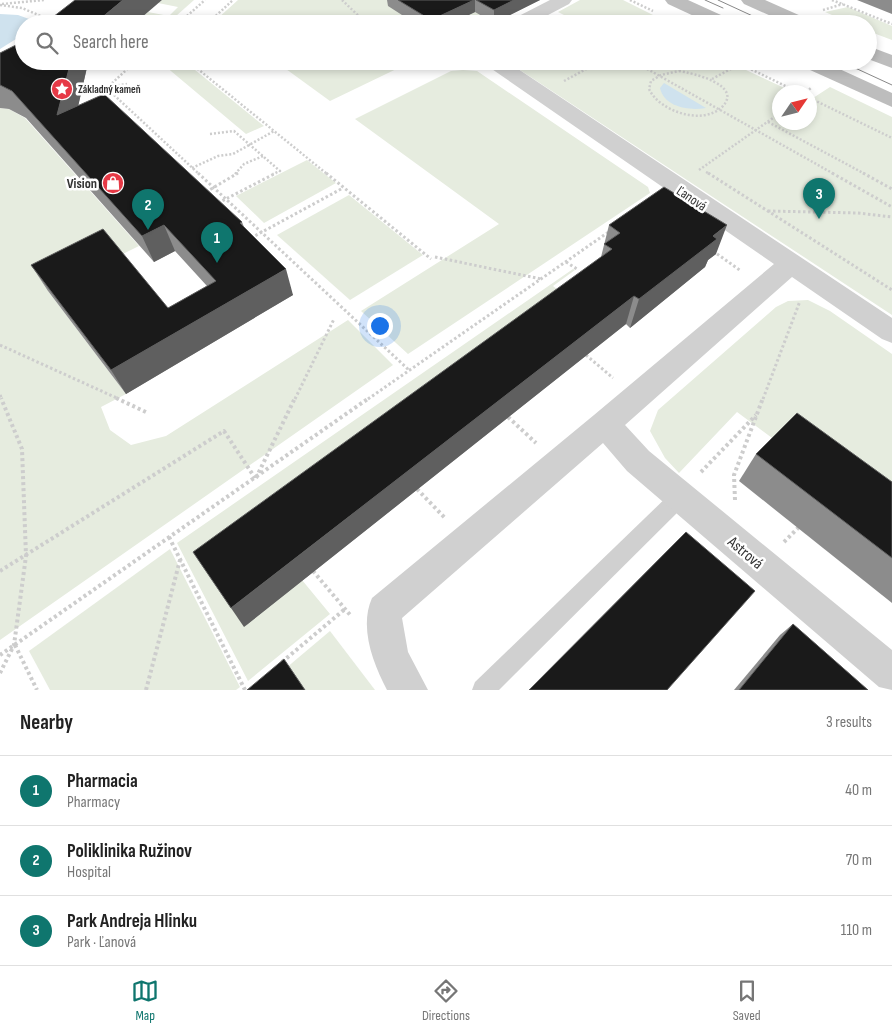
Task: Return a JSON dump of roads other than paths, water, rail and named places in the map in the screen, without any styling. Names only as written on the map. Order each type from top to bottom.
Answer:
[{"type":"street","points":[[535,15],[564,0]]},
{"type":"street","points":[[674,0],[706,15]]},
{"type":"street","points":[[750,0],[784,15]]},
{"type":"street","points":[[877,56],[892,62]]},
{"type":"street","name":"Ľanová","points":[[506,70],[892,332]]},
{"type":"street","points":[[825,70],[892,101]]},
{"type":"street","points":[[409,690],[396,671],[385,638],[384,610],[605,424],[790,264]]},
{"type":"street","name":"Astrová","points":[[605,424],[638,461],[690,485],[892,674]]},
{"type":"lane","points":[[483,690],[690,485]]},
{"type":"water","points":[[0,14],[18,15],[15,15],[15,40],[0,49]]},
{"type":"water","points":[[664,83],[706,108],[685,108],[666,100],[660,88]]},
{"type":"tram line","points":[[705,0],[723,8]]},
{"type":"tram line","points":[[718,0],[750,15]]},
{"type":"tram line","points":[[860,70],[892,85]]},
{"type":"place","name":"Základný kameň","points":[[62,89]]},
{"type":"place","name":"Vision","points":[[113,183]]},
{"type":"place","name":"Park Andreja Hlinku","points":[[819,219]]},
{"type":"place","name":"Poliklinika Ružinov","points":[[148,230]]},
{"type":"place","name":"Pharmacia","points":[[217,263]]}]
